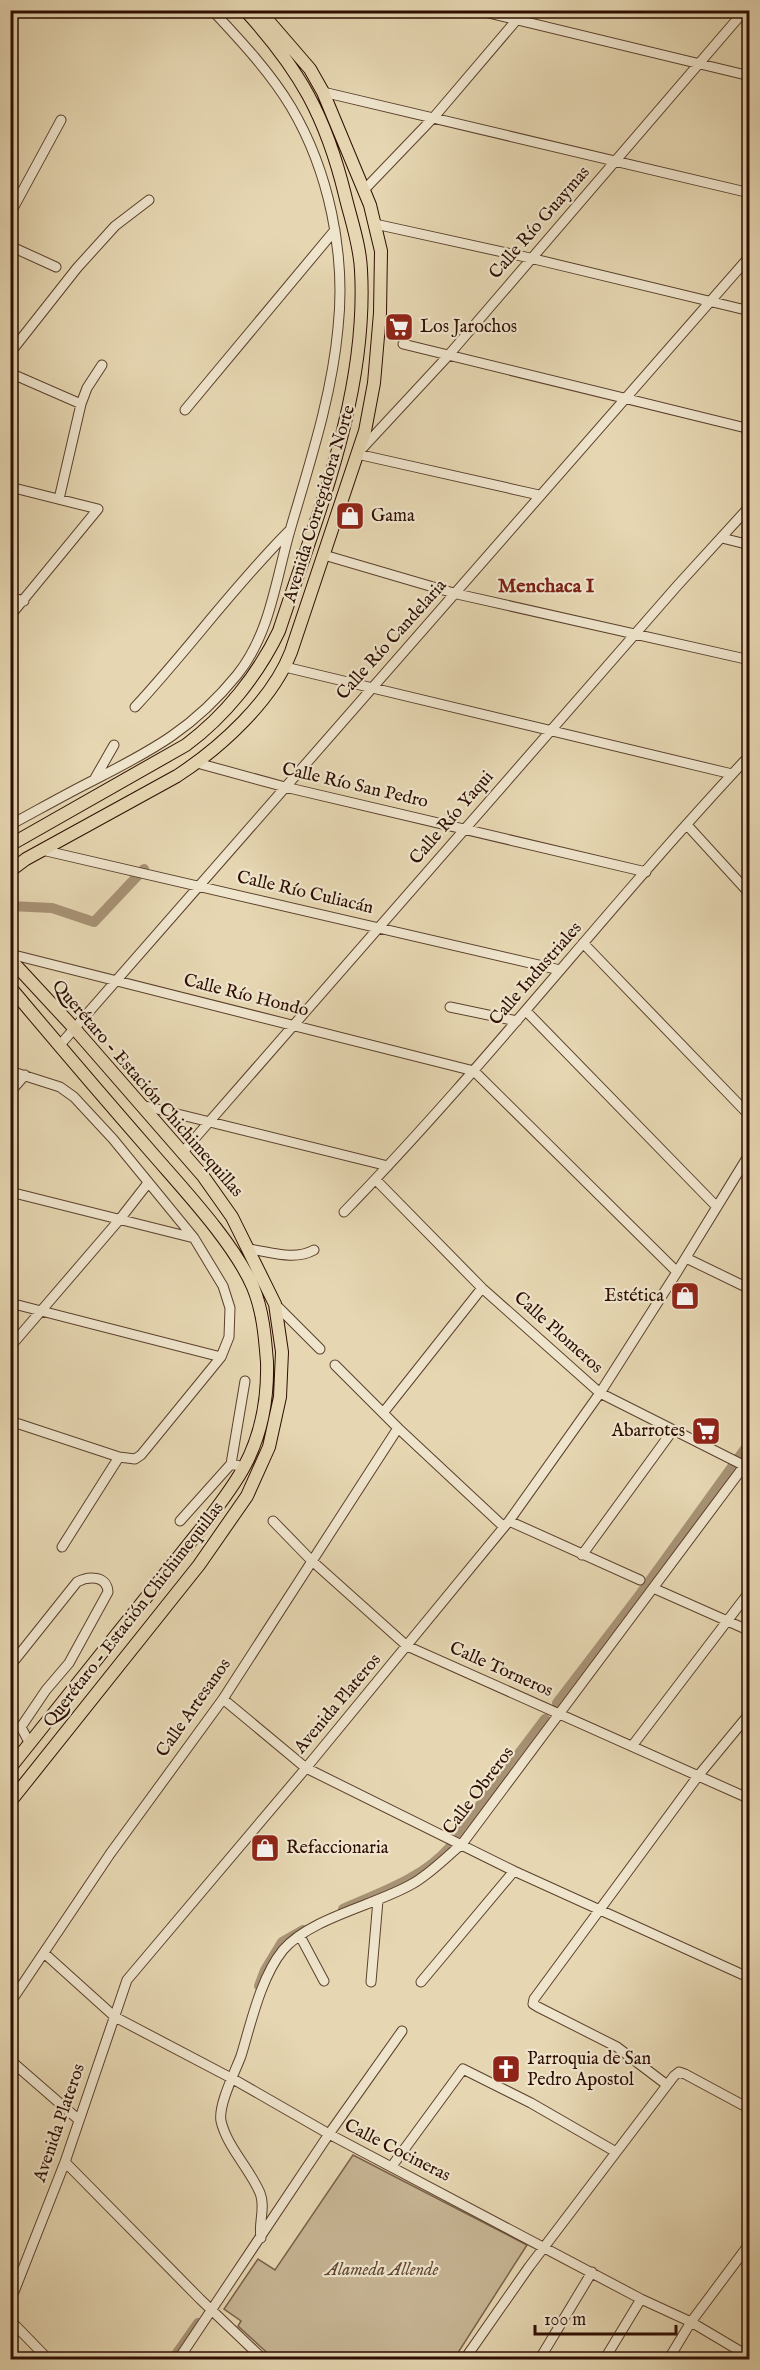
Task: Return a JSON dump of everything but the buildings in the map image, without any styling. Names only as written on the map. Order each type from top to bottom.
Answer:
[{"type":"main road","name":"Avenida Corregidora Norte","points":[[175,753],[197,737],[248,683],[271,649],[279,631],[338,451],[354,374],[362,299],[361,268],[356,240],[326,128],[294,70],[245,10]]},
{"type":"main road","name":"Avenida Corregidora Norte","points":[[42,850],[177,777],[197,763],[236,728],[279,679],[324,555],[365,431],[374,383],[378,328],[381,251],[375,224],[364,190],[323,92],[310,69],[259,10]]},
{"type":"main road","points":[[10,845],[175,753]]},
{"type":"main road","points":[[10,871],[42,850]]},
{"type":"main road","name":"Querétaro - Estación Chichimequillas","points":[[10,959],[74,1028],[203,1176],[232,1216],[275,1304],[282,1352],[280,1397],[269,1448],[247,1496],[199,1565],[10,1802]]},
{"type":"main road","name":"Querétaro - Estación Chichimequillas","points":[[10,987],[185,1191],[228,1246],[253,1287],[265,1328],[268,1386],[264,1417],[244,1467],[208,1520],[10,1767]]},
{"type":"street","points":[[10,825],[136,759],[174,736],[207,708],[248,661],[266,622],[290,530],[317,441],[338,330],[339,274],[335,230],[313,153],[291,107],[249,52],[212,10]]},
{"type":"street","points":[[476,10],[750,76]]},
{"type":"street","points":[[364,190],[434,117],[525,10]]},
{"type":"street","name":"Calle Río Guaymas","points":[[357,454],[447,357],[745,10]]},
{"type":"street","points":[[323,92],[750,194]]},
{"type":"street","points":[[10,214],[62,120]]},
{"type":"street","points":[[10,353],[77,268],[115,226],[149,200]]},
{"type":"street","points":[[375,224],[530,258],[750,311]]},
{"type":"street","points":[[185,410],[335,230]]},
{"type":"street","points":[[10,246],[56,267]]},
{"type":"street","name":"Calle Río Candelaria","points":[[59,1046],[370,689],[457,594],[539,495],[750,256]]},
{"type":"street","points":[[403,344],[447,357],[750,429]]},
{"type":"street","points":[[59,499],[81,404],[87,388],[102,365]]},
{"type":"street","points":[[10,373],[81,404]]},
{"type":"street","points":[[357,454],[539,495]]},
{"type":"street","points":[[10,487],[98,509],[10,616]]},
{"type":"street","name":"Calle Río Yaqui","points":[[182,1153],[208,1120],[750,506]]},
{"type":"street","points":[[135,707],[268,552],[290,530]]},
{"type":"street","points":[[722,538],[750,545]]},
{"type":"street","points":[[324,555],[457,594],[750,660]]},
{"type":"street","points":[[10,597],[24,601]]},
{"type":"street","points":[[285,667],[732,774]]},
{"type":"street","points":[[207,708],[222,712]]},
{"type":"street","points":[[174,736],[175,753]]},
{"type":"street","points":[[94,780],[114,745]]},
{"type":"street","name":"Calle Industriales","points":[[344,1212],[474,1071],[583,943],[750,755]]},
{"type":"street","name":"Calle Río San Pedro","points":[[197,763],[285,787],[646,872]]},
{"type":"street","points":[[687,825],[750,894]]},
{"type":"street","name":"Calle Río Culiacán","points":[[42,850],[560,970]]},
{"type":"street","points":[[583,943],[750,1116]]},
{"type":"street","name":"Calle Río Hondo","points":[[10,954],[474,1071]]},
{"type":"street","points":[[450,1006],[517,1021]]},
{"type":"street","points":[[525,1011],[717,1207]]},
{"type":"street","points":[[10,1071],[60,1087],[74,1097],[113,1139],[194,1238],[224,1286],[230,1308],[229,1337],[220,1358],[135,1459],[119,1457],[10,1421]]},
{"type":"street","points":[[474,1071],[678,1272]]},
{"type":"street","points":[[10,1092],[25,1075]]},
{"type":"street","points":[[141,1106],[208,1120],[388,1166]]},
{"type":"street","points":[[113,1139],[129,1126]]},
{"type":"street","name":"Avenida Plateros","points":[[10,2302],[65,2162],[127,1980],[408,1646],[506,1524],[600,1393],[678,1272],[750,1153]]},
{"type":"street","name":"Calle Plomeros","points":[[376,1179],[482,1288],[600,1393],[743,1463]]},
{"type":"street","points":[[10,1347],[148,1183]]},
{"type":"street","points":[[10,1192],[194,1238]]},
{"type":"street","points":[[249,1248],[287,1256],[304,1255],[314,1250]]},
{"type":"street","points":[[686,1258],[750,1289]]},
{"type":"street","points":[[383,1413],[482,1288]]},
{"type":"street","points":[[10,1303],[220,1358]]},
{"type":"street","points":[[275,1304],[320,1349]]},
{"type":"street","points":[[335,1365],[398,1428],[506,1524],[640,1580]]},
{"type":"street","points":[[180,1521],[231,1464],[245,1381]]},
{"type":"street","name":"Calle Artesanos","points":[[10,2003],[110,1854],[223,1699],[398,1428]]},
{"type":"street","points":[[582,1555],[673,1430]]},
{"type":"street","points":[[62,1547],[119,1457]]},
{"type":"street","name":"Calle Obreros","points":[[261,2238],[262,2199],[221,2120],[223,2104],[268,1978],[284,1949],[300,1936],[328,1921],[413,1884],[459,1842],[653,1588],[743,1463]]},
{"type":"street","points":[[231,1464],[244,1467]]},
{"type":"street","name":"Calle Torneros","points":[[273,1521],[311,1560],[408,1646],[750,1799]]},
{"type":"street","points":[[10,1666],[77,1582],[85,1578],[103,1581],[108,1592],[69,1663],[46,1690],[21,1727],[30,1744]]},
{"type":"street","points":[[653,1588],[750,1631]]},
{"type":"street","points":[[632,1746],[750,1591]]},
{"type":"street","points":[[223,1699],[306,1768],[514,1871],[749,1977]]},
{"type":"street","points":[[667,2085],[617,2047],[533,2004],[534,1999],[698,1776],[750,1713]]},
{"type":"street","points":[[421,1982],[514,1871]]},
{"type":"street","points":[[371,1982],[378,1900]]},
{"type":"street","points":[[300,1936],[324,1981]]},
{"type":"street","name":"Calle Cocineras","points":[[44,1953],[115,2017],[233,2079],[329,2134],[545,2246],[641,2299],[691,2322],[735,2355],[750,2357]]},
{"type":"street","points":[[178,2360],[329,2134],[402,2031]]},
{"type":"street","points":[[10,2060],[80,2120]]},
{"type":"street","points":[[392,2166],[463,2069],[531,2103],[616,2152]]},
{"type":"street","points":[[464,2360],[545,2246],[679,2072],[750,2109]]},
{"type":"street","points":[[65,2162],[264,2360]]},
{"type":"street","points":[[669,2360],[691,2322],[750,2243]]},
{"type":"street","points":[[539,2360],[592,2272]]},
{"type":"street","points":[[604,2360],[641,2299]]},
{"type":"street","points":[[10,2320],[49,2360]]},
{"type":"green space","name":"Alameda Allende","points":[[353,2155],[527,2245],[454,2359],[274,2359],[238,2326],[241,2321],[224,2309],[258,2259],[275,2270]]},
{"type":"waterway","points":[[10,906],[52,908],[94,922],[144,869]]},
{"type":"waterway","points":[[557,1703],[641,1593],[750,1442]]},
{"type":"waterway","points":[[459,1833],[545,1719]]},
{"type":"waterway","points":[[343,1909],[414,1876],[427,1868],[450,1847]]},
{"type":"waterway","points":[[259,1986],[265,1970],[282,1942],[303,1930]]},
{"type":"waterway","points":[[172,2360],[198,2323]]},
{"type":"place","name":"Los Jarochos","points":[[399,327]]},
{"type":"place","name":"Gama","points":[[350,516]]},
{"type":"place","name":"Estética","points":[[685,1296]]},
{"type":"place","name":"Abarrotes","points":[[706,1431]]},
{"type":"place","name":"Refaccionaria","points":[[265,1848]]},
{"type":"place","name":"Parroquia de San Pedro Apostol","points":[[506,2069]]},
{"type":"district","name":"Menchaca I","points":[[546,586]]}]
